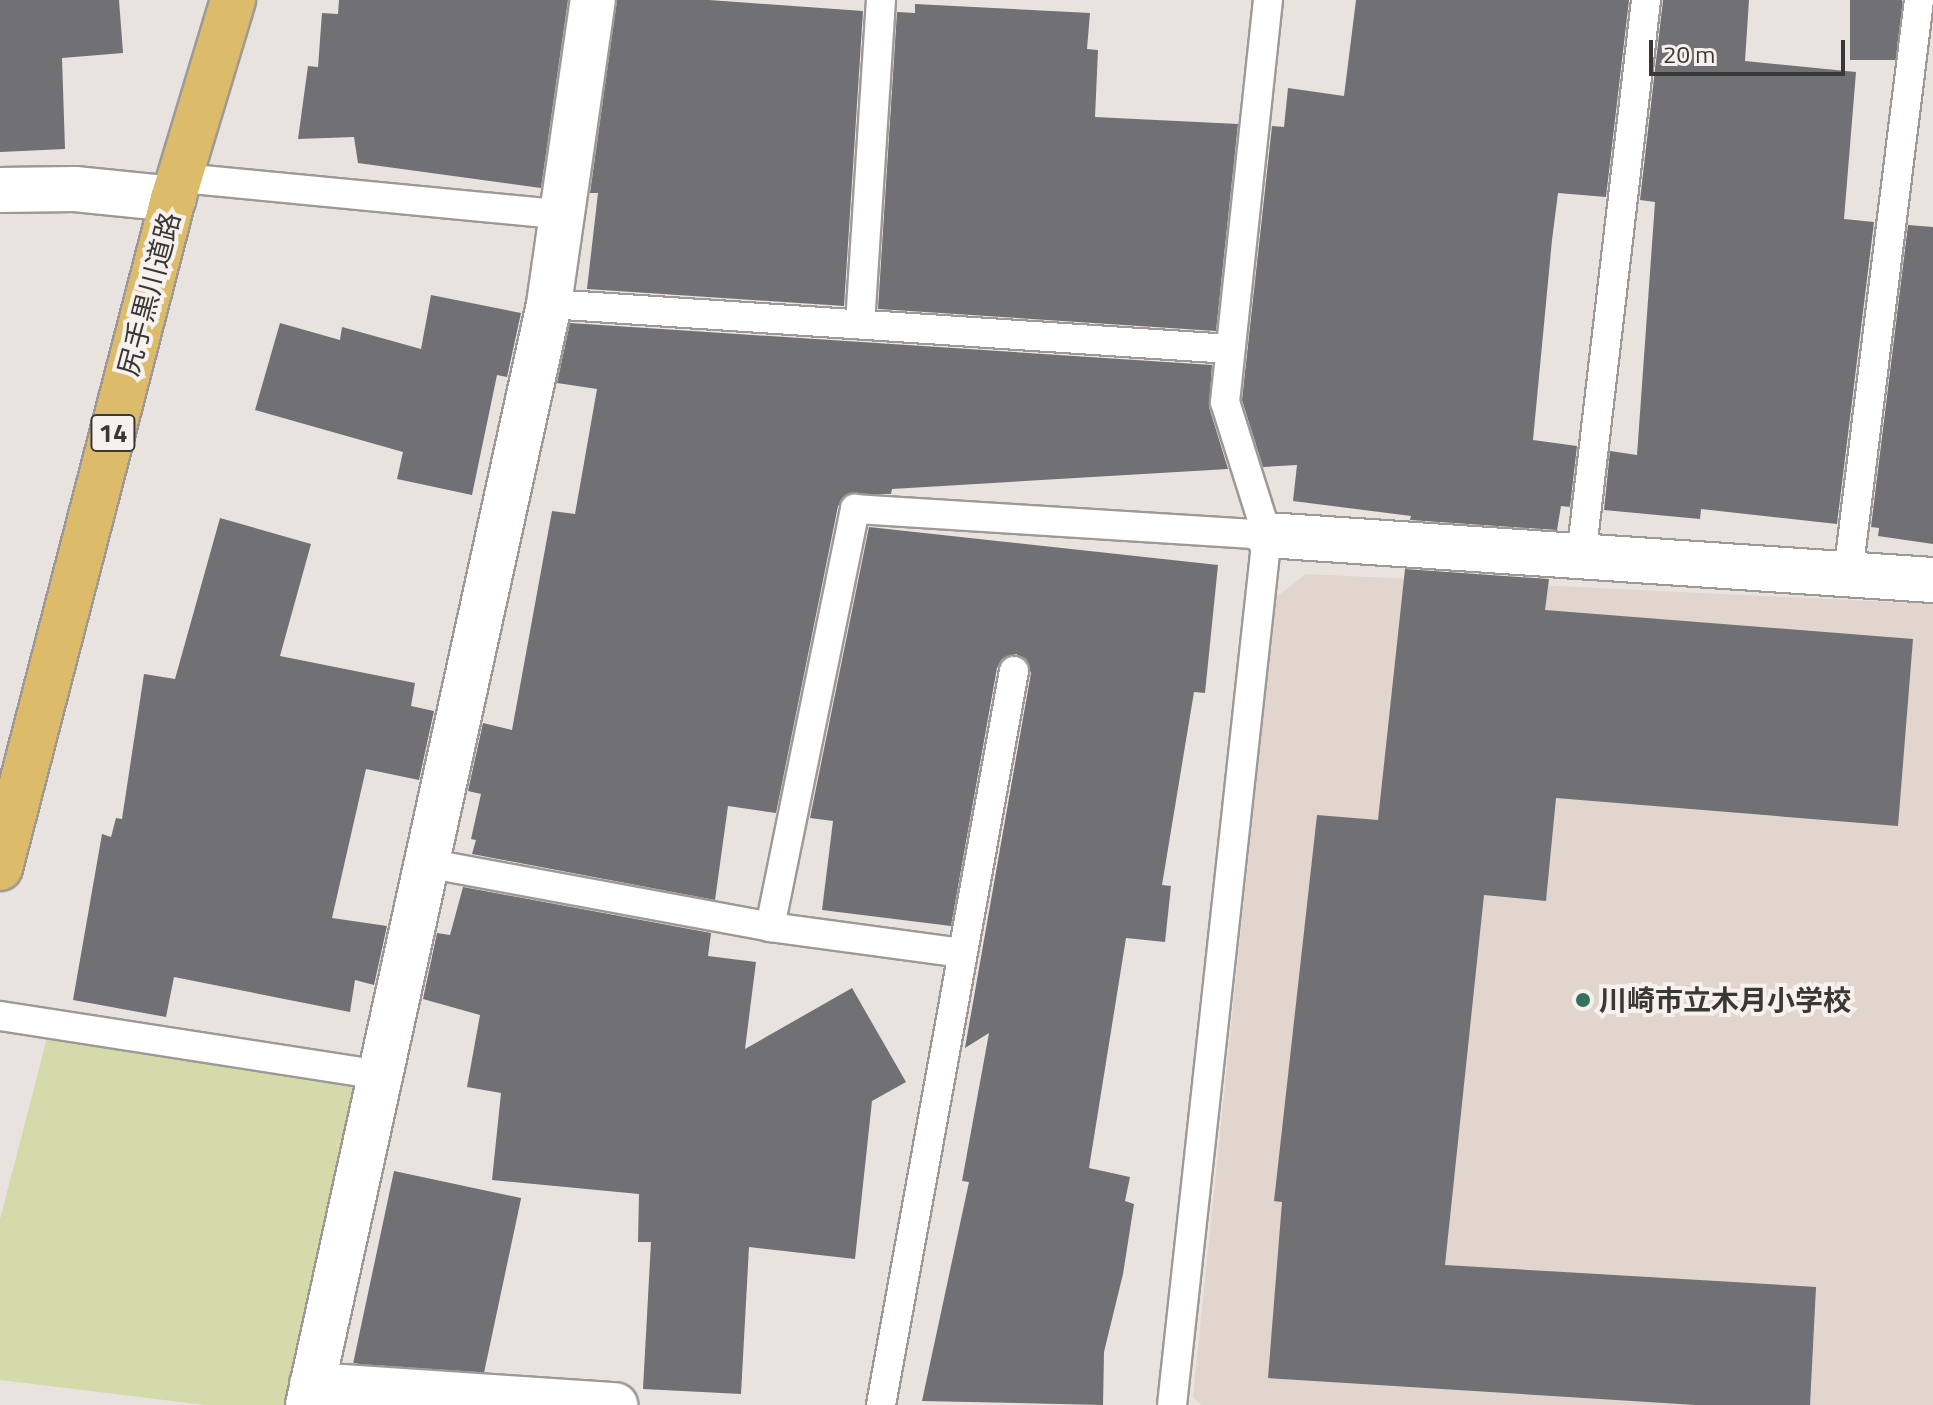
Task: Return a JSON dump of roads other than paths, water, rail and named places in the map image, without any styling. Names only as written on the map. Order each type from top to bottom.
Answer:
[{"type":"main road","name":"尻手黒川道路","points":[[0,868],[177,189],[233,0]]},
{"type":"street","points":[[593,0],[549,304],[310,1395],[615,1405]]},
{"type":"street","points":[[0,190],[177,189]]},
{"type":"street","points":[[1267,535],[1933,580]]},
{"type":"lane","points":[[860,324],[881,0]]},
{"type":"lane","points":[[1172,1405],[1267,535],[1225,402],[1268,0]]},
{"type":"lane","points":[[1581,557],[1646,0]]},
{"type":"lane","points":[[1848,574],[1919,0]]},
{"type":"lane","points":[[177,189],[564,215]]},
{"type":"lane","points":[[549,304],[1231,349]]},
{"type":"lane","points":[[770,927],[855,509],[1267,535]]},
{"type":"lane","points":[[881,1405],[1014,671]]},
{"type":"lane","points":[[426,863],[770,927],[962,953]]},
{"type":"lane","points":[[0,1016],[380,1075]]},
{"type":"place","name":"川崎市立木月小学校","points":[[1583,1000]]}]
